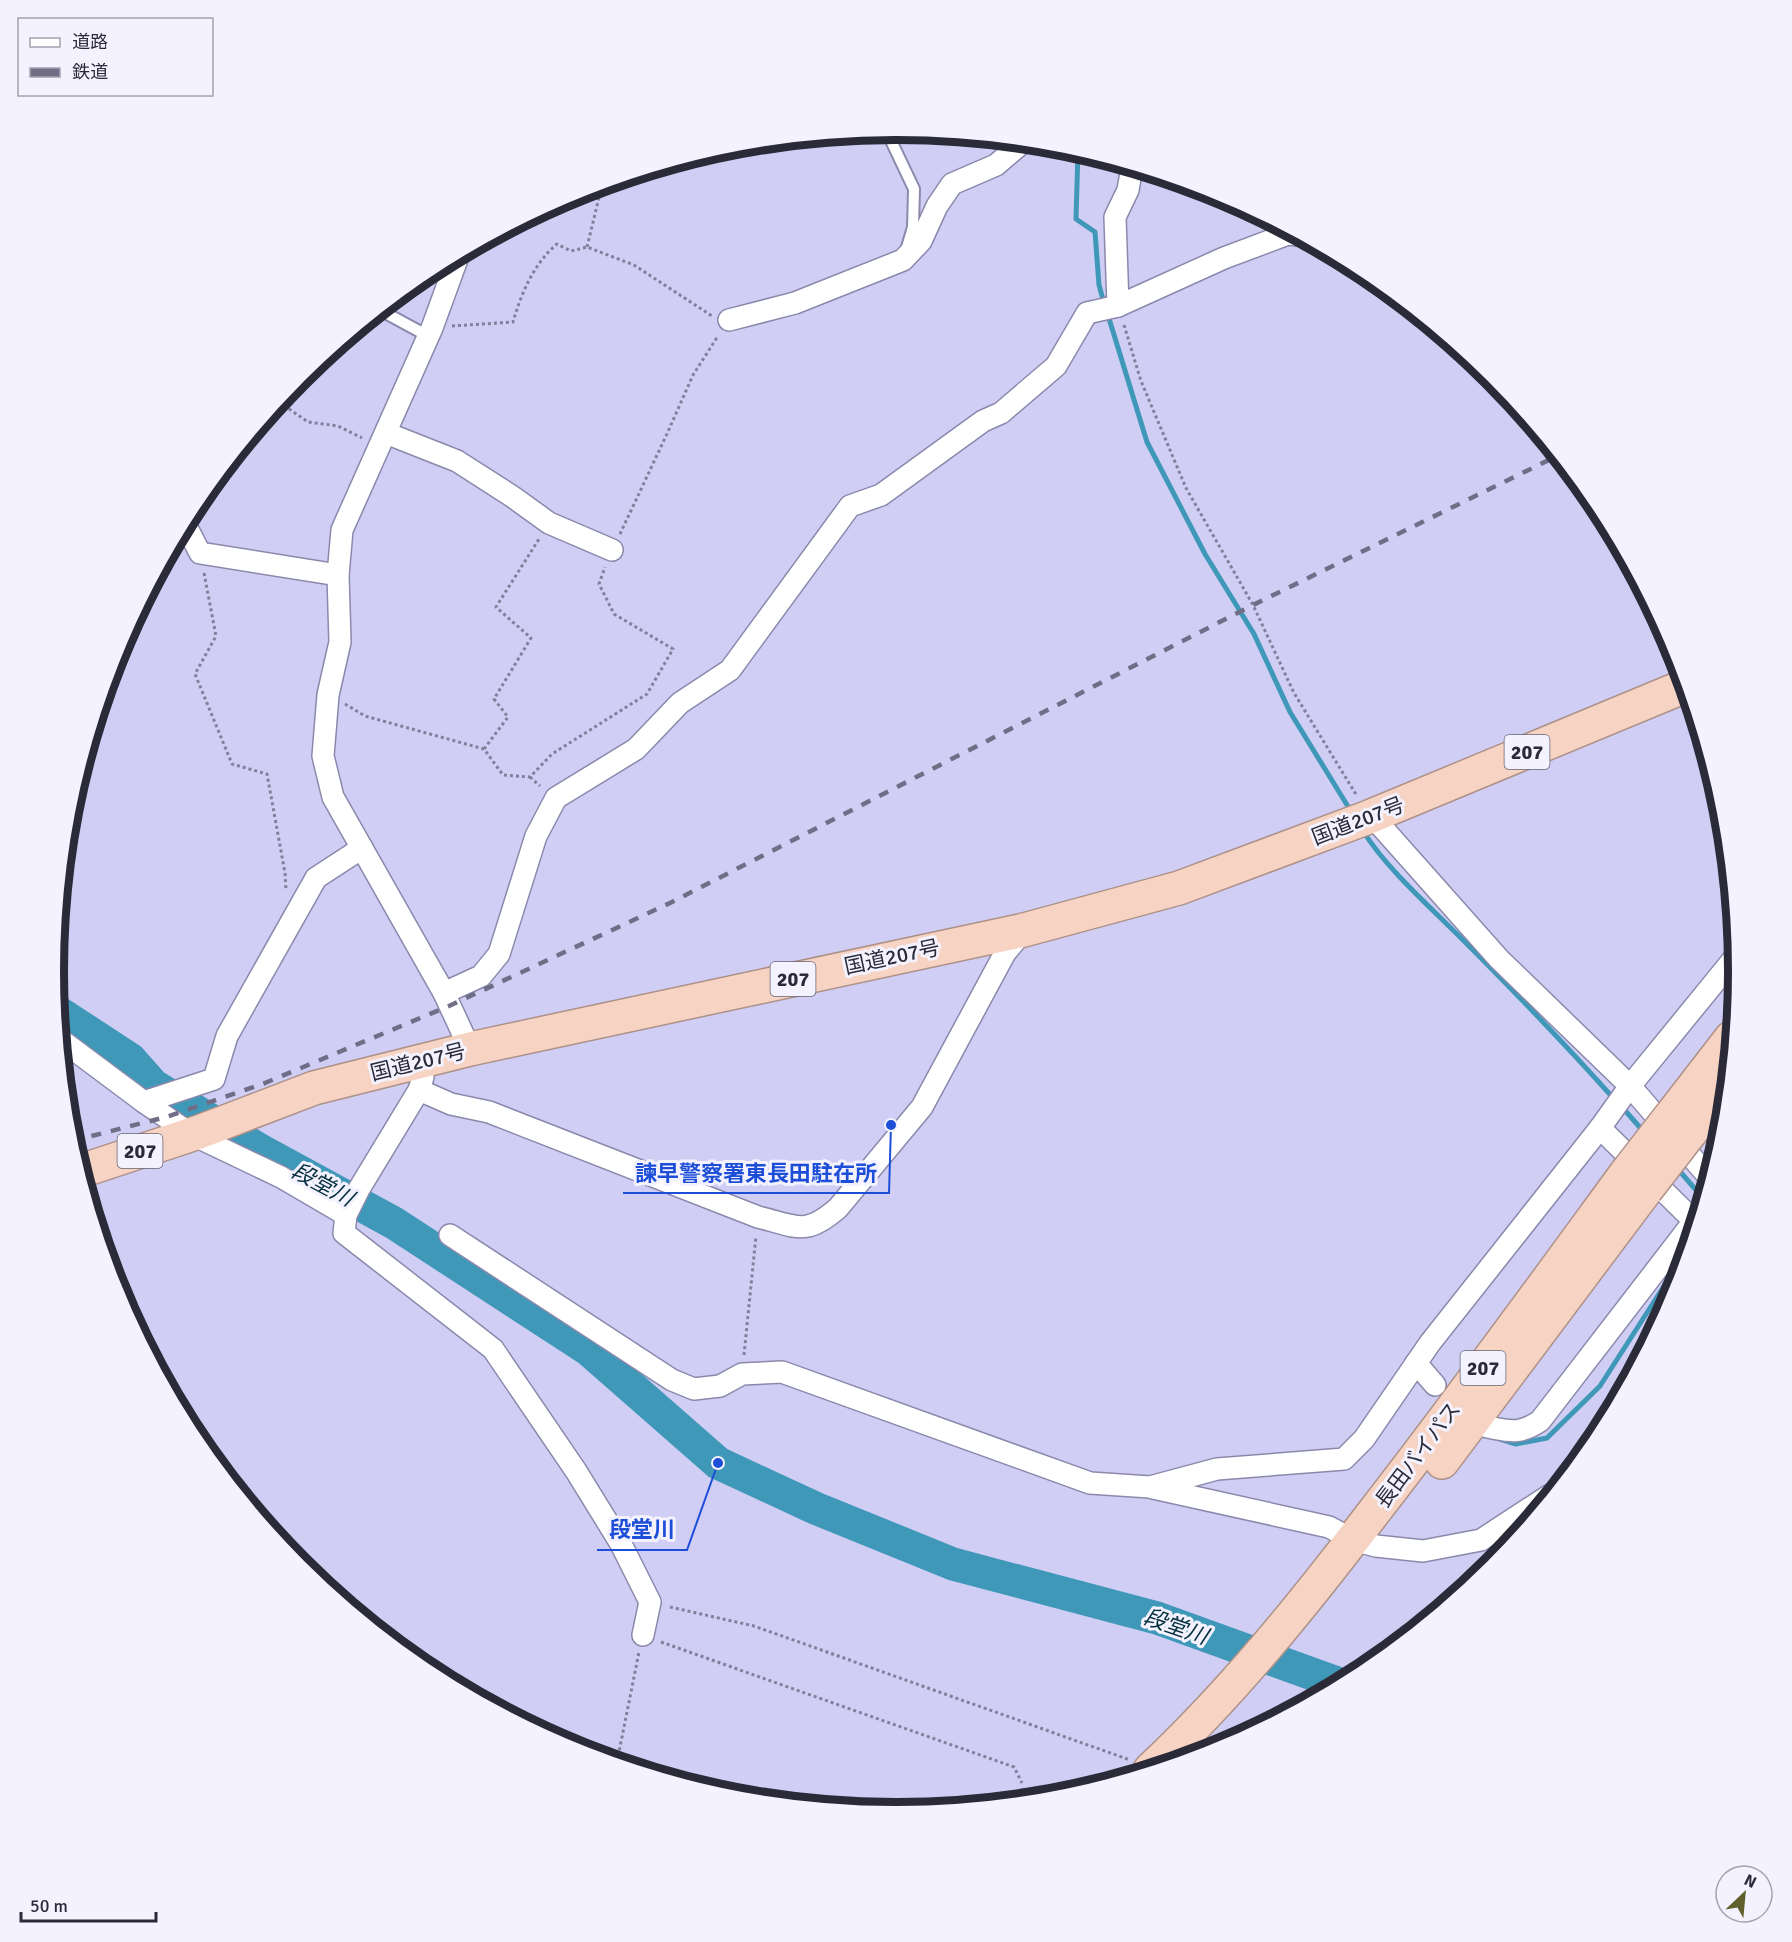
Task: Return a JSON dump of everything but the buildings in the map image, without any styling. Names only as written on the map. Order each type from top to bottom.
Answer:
[{"type":"highway","name":"国道207号","points":[[89,1168],[195,1133],[314,1088],[423,1074],[470,1049],[1024,930],[1179,888],[1362,820],[1677,689]]},
{"type":"highway","name":"長田バイパス","points":[[1193,1747],[1275,1669],[1355,1554],[1428,1480],[1637,1181],[1681,1123],[1723,1051]]},
{"type":"highway","name":"長田バイパス","points":[[1681,1123],[1718,1093]]},
{"type":"street","points":[[729,320],[795,303],[903,260],[921,241],[937,206],[952,184],[996,165],[1015,148]]},
{"type":"street","points":[[1117,306],[1115,217],[1128,190],[1131,174]]},
{"type":"street","points":[[444,993],[482,976],[498,954],[536,836],[556,798],[636,749],[680,703],[730,670],[850,506],[881,495],[983,422],[1001,413],[1056,366],[1087,313],[1117,306],[1224,258],[1284,236]]},
{"type":"street","points":[[454,267],[430,332],[342,531],[338,575],[340,642],[328,695],[323,756],[333,797],[444,993],[470,1049]]},
{"type":"street","points":[[383,440],[457,461],[549,523],[612,550]]},
{"type":"street","points":[[190,533],[200,553],[338,575]]},
{"type":"street","points":[[1362,820],[1628,1090],[1703,1170]]},
{"type":"street","points":[[144,1102],[214,1079],[227,1036],[316,878],[362,848]]},
{"type":"street","points":[[642,1635],[650,1602],[621,1544],[493,1349],[345,1233],[346,1215],[359,1189],[423,1074],[451,1104],[489,1112],[758,1217],[803,1228],[823,1221],[838,1208],[922,1107],[1005,953],[1024,930]]},
{"type":"street","points":[[1150,1487],[1217,1469],[1344,1459],[1364,1439],[1416,1363],[1628,1090],[1728,966]]},
{"type":"street","points":[[68,1045],[144,1102],[195,1133],[281,1177],[346,1215]]},
{"type":"street","points":[[1605,1121],[1690,1216]]},
{"type":"street","points":[[1487,1427],[1511,1431],[1526,1430],[1540,1421],[1684,1233]]},
{"type":"street","points":[[450,1235],[672,1380],[694,1389],[720,1386],[742,1374],[782,1372],[1090,1483],[1150,1487],[1329,1527],[1355,1554],[1423,1551],[1482,1540],[1529,1510]]},
{"type":"street","points":[[1416,1363],[1435,1385]]},
{"type":"lane","points":[[891,140],[914,189],[913,227],[903,260]]},
{"type":"lane","points":[[387,313],[430,332]]},
{"type":"path","points":[[587,247],[599,195]]},
{"type":"path","points":[[328,695],[365,716],[484,749],[503,775],[530,777],[552,754],[647,694],[673,649],[614,614],[600,584],[612,550],[693,375],[729,320],[714,317],[634,265],[587,247],[571,251],[556,244],[547,252],[520,295],[513,322],[430,332]]},
{"type":"path","points":[[1117,306],[1141,381],[1186,488],[1253,605],[1294,693],[1355,793],[1362,820]]},
{"type":"path","points":[[286,407],[308,422],[338,426],[383,440]]},
{"type":"path","points":[[484,749],[508,717],[494,699],[531,638],[496,607],[549,523]]},
{"type":"path","points":[[200,553],[216,636],[195,674],[232,764],[267,774],[285,873],[289,925]]},
{"type":"path","points":[[742,1374],[758,1217]]},
{"type":"path","points":[[650,1602],[754,1626],[1142,1765]]},
{"type":"path","points":[[619,1754],[642,1635],[1014,1767],[1022,1783],[1023,1792]]},
{"type":"waterway","points":[[1078,160],[1076,219],[1095,232],[1099,285],[1104,303]]},
{"type":"waterway","points":[[1107,312],[1147,442],[1205,554],[1254,634],[1290,712],[1352,813]]},
{"type":"waterway","points":[[1363,831],[1408,886],[1519,997],[1615,1100]]},
{"type":"waterway","name":"段堂川","points":[[66,1017],[130,1059],[153,1085],[260,1150],[394,1223],[589,1350],[718,1463],[815,1508],[953,1564],[1157,1618],[1329,1680]]},
{"type":"waterway","points":[[1622,1107],[1643,1131]]},
{"type":"waterway","points":[[1676,1167],[1697,1191]]},
{"type":"waterway","points":[[1500,1439],[1516,1444],[1547,1438],[1600,1386],[1666,1283]]},
{"type":"railway","points":[[81,1139],[166,1117],[265,1083],[449,1006],[670,903],[1253,605],[1551,459]]},
{"type":"place","name":"諫早警察署東長田駐在所","points":[[891,1125]]},
{"type":"place","name":"段堂川","points":[[718,1463]]}]
